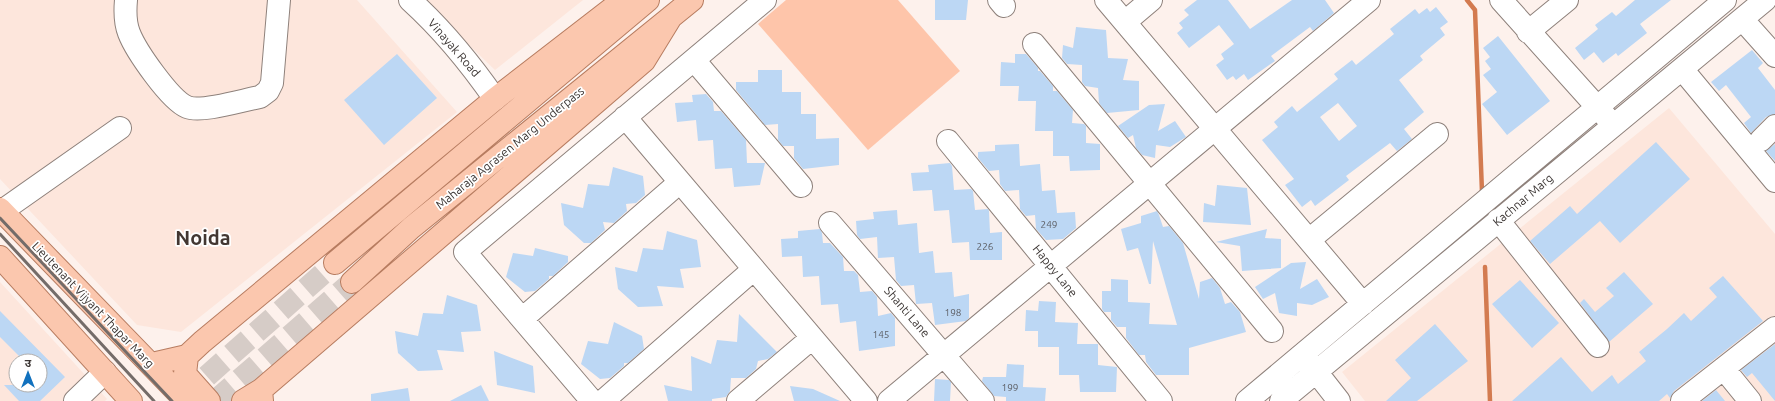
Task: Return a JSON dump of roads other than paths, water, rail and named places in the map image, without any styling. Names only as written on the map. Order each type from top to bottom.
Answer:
[{"type":"main road","points":[[152,364],[187,356],[495,99],[623,0]]},
{"type":"main road","name":"Maharaja Agrasen Marg Underpass","points":[[335,263],[648,0]]},
{"type":"main road","name":"Maharaja Agrasen Marg Underpass","points":[[352,282],[411,228],[692,0]]},
{"type":"main road","points":[[243,401],[262,395],[644,61],[671,17]]},
{"type":"main road","name":"Lieutenant Vijyant Thapar Marg","points":[[1,210],[152,364],[186,401]]},
{"type":"main road","points":[[0,257],[117,390]]},
{"type":"main road","points":[[187,356],[186,374],[210,401]]},
{"type":"street","points":[[126,0],[124,12],[128,32],[140,54],[175,100],[188,107],[201,109],[260,97],[268,91],[272,83],[279,0]]},
{"type":"street","name":"Vinayak Road","points":[[410,0],[424,13],[476,72],[495,99]]},
{"type":"street","points":[[592,401],[465,252],[766,0]]},
{"type":"street","points":[[1106,0],[1363,304]]},
{"type":"street","points":[[1125,22],[1152,0]]},
{"type":"street","points":[[889,401],[1369,0]]},
{"type":"street","points":[[1501,0],[1528,32],[1598,107],[1613,126]]},
{"type":"street","points":[[1528,32],[1567,0]]},
{"type":"street","name":"Kachnar Marg","points":[[1248,401],[1725,0]]},
{"type":"street","name":"Kachnar Marg","points":[[1281,401],[1765,0]]},
{"type":"street","points":[[1742,19],[1775,56]]},
{"type":"street","points":[[1034,44],[1272,331]]},
{"type":"street","points":[[694,60],[801,186]]},
{"type":"street","points":[[1682,69],[1775,181]]},
{"type":"street","points":[[625,118],[866,401]]},
{"type":"street","points":[[1,210],[120,128]]},
{"type":"street","points":[[1309,240],[1437,134]]},
{"type":"street","name":"Happy Lane","points":[[948,141],[1161,401]]},
{"type":"street","points":[[522,319],[680,182]]},
{"type":"street","points":[[1498,220],[1598,346]]},
{"type":"street","name":"Shanti Lane","points":[[830,223],[983,401]]},
{"type":"street","points":[[603,401],[754,269]]},
{"type":"street","points":[[1682,401],[1775,328]]},
{"type":"street","points":[[738,401],[812,338]]},
{"type":"street","points":[[1297,360],[1310,377],[1339,401]]},
{"type":"street","points":[[1724,369],[1750,401]]},
{"type":"street","points":[[1310,377],[1320,401]]},
{"type":"street","points":[[75,401],[117,390]]},
{"type":"waterway","points":[[1467,0],[1475,10],[1482,192]]},
{"type":"waterway","points":[[1485,267],[1490,401]]},
{"type":"tunnel","points":[[182,398],[335,263]]},
{"type":"tunnel","points":[[215,401],[352,282]]},
{"type":"railway","points":[[0,218],[172,401]]},
{"type":"railway","points":[[0,234],[154,401]]},
{"type":"district","name":"Noida","points":[[203,238]]}]
